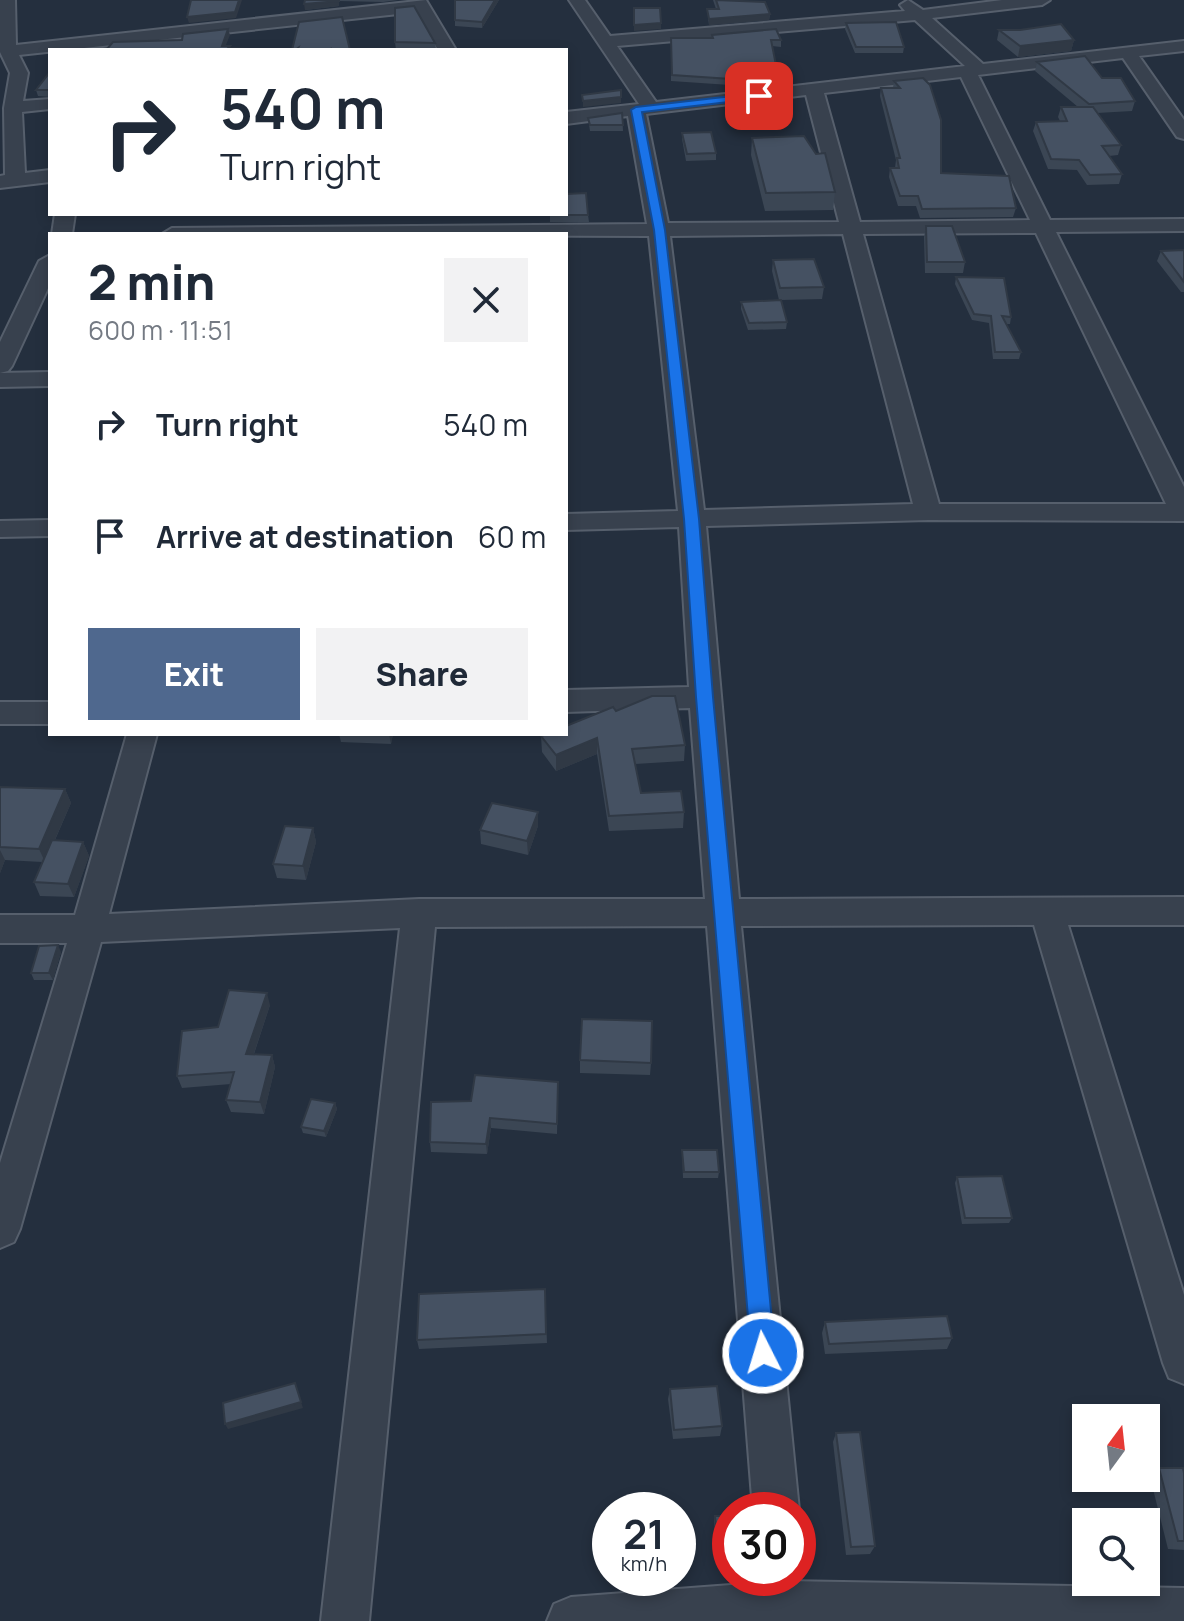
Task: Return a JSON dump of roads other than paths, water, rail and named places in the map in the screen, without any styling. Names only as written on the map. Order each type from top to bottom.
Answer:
[{"type":"street","points":[[7,0],[8,51],[19,73],[13,108],[8,181],[48,176]]},
{"type":"street","points":[[577,0],[643,108],[692,519],[704,697],[774,1492]]},
{"type":"street","points":[[568,522],[928,512],[1184,512],[1043,227],[973,71],[903,0]]},
{"type":"street","points":[[605,42],[919,15],[1042,0]]},
{"type":"street","points":[[8,51],[419,3],[446,48]]},
{"type":"street","points":[[568,118],[1184,46]]},
{"type":"street","points":[[1128,53],[1184,133]]},
{"type":"street","points":[[814,90],[928,512]]},
{"type":"street","points":[[13,108],[48,104]]},
{"type":"street","points":[[196,232],[255,227],[456,226],[659,230],[1184,225]]},
{"type":"street","points":[[0,366],[48,265]]},
{"type":"street","points":[[0,380],[48,379]]},
{"type":"street","points":[[0,529],[48,528]]},
{"type":"street","points":[[568,701],[704,697]]},
{"type":"street","points":[[0,713],[48,713]]},
{"type":"street","points":[[0,1229],[141,736]]},
{"type":"street","points":[[0,929],[88,929],[419,913],[1184,911]]},
{"type":"street","points":[[345,1621],[419,913]]},
{"type":"street","points":[[1047,913],[1184,1363]]},
{"type":"street","points":[[571,1621],[784,1601],[1184,1612]]}]
